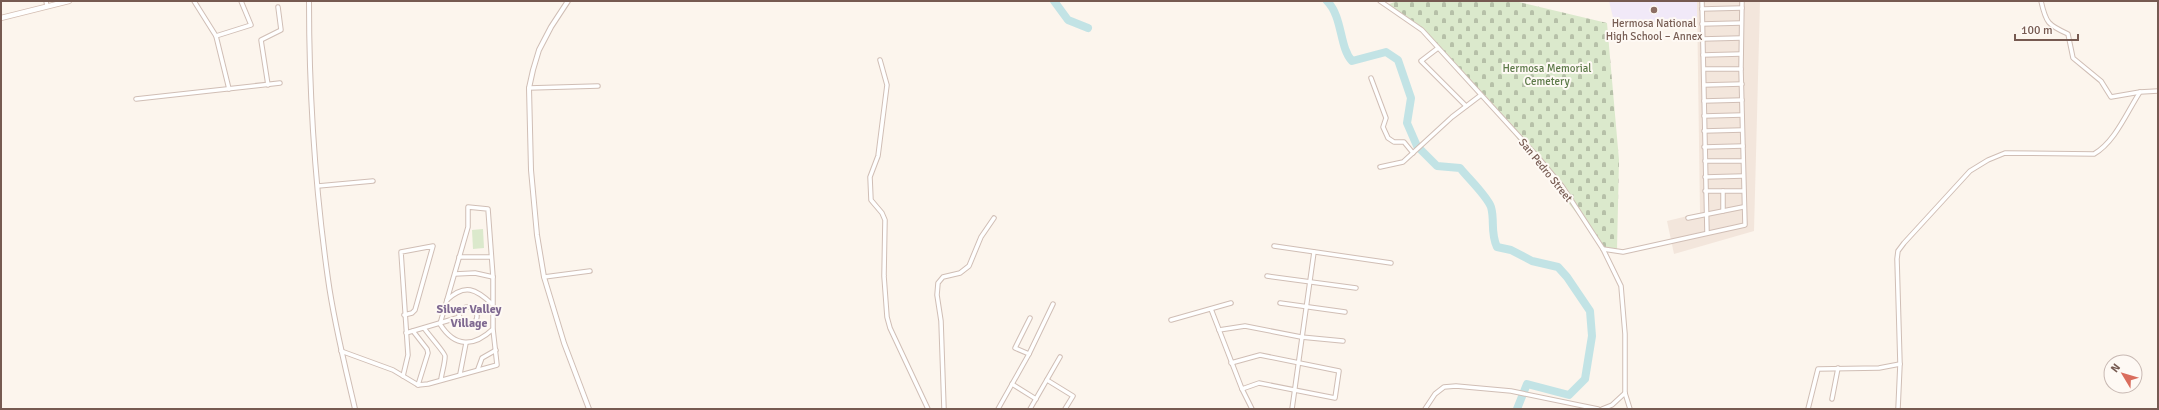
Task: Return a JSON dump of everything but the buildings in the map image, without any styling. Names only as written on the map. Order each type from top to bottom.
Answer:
[{"type":"main road","points":[[1,18],[46,4],[69,1]]},
{"type":"street","points":[[194,1],[216,36],[229,89]]},
{"type":"street","points":[[216,36],[251,25],[241,1]]},
{"type":"street","points":[[309,1],[312,115],[328,279],[341,351],[355,409]]},
{"type":"street","points":[[568,1],[539,50],[529,88],[531,170],[537,235],[544,277],[564,343],[589,409]]},
{"type":"street","name":"San Pedro Street","points":[[1380,1],[1414,24],[1538,156],[1562,186],[1603,248],[1621,286],[1625,334],[1625,394],[1630,409]]},
{"type":"street","points":[[1702,1],[1707,233]]},
{"type":"street","points":[[1603,248],[1623,252],[1745,225],[1743,207],[1741,69],[1742,1]]},
{"type":"street","points":[[2041,1],[2045,19],[2051,26],[2068,34],[2073,58],[2101,81],[2111,97],[2140,92],[2158,91]]},
{"type":"street","points":[[268,85],[261,40],[281,30],[278,7]]},
{"type":"street","points":[[1702,9],[1742,8]]},
{"type":"street","points":[[1702,24],[1741,23]]},
{"type":"street","points":[[1702,39],[1741,38]]},
{"type":"street","points":[[1438,48],[1422,62],[1466,106]]},
{"type":"street","points":[[1703,55],[1741,54]]},
{"type":"street","points":[[880,60],[886,84],[878,156],[870,177],[871,200],[882,213],[885,220],[884,276],[886,308],[890,328],[928,409]]},
{"type":"street","points":[[1704,69],[1741,69]]},
{"type":"street","points":[[1370,78],[1386,118],[1384,127],[1388,138],[1394,142],[1404,142],[1413,153]]},
{"type":"street","points":[[136,99],[280,83]]},
{"type":"street","points":[[1704,85],[1742,84]]},
{"type":"street","points":[[529,88],[598,86]]},
{"type":"street","points":[[1898,409],[1900,364],[1897,259],[1898,251],[1904,243],[1970,171],[1988,160],[2005,153],[2094,154],[2102,149],[2140,92]]},
{"type":"street","points":[[1380,167],[1403,162],[1466,106],[1481,95]]},
{"type":"street","points":[[1704,101],[1742,100]]},
{"type":"street","points":[[1704,116],[1742,115]]},
{"type":"street","points":[[1704,131],[1742,130]]},
{"type":"street","points":[[1704,147],[1743,146]]},
{"type":"street","points":[[1705,161],[1743,161]]},
{"type":"street","points":[[1705,177],[1743,176]]},
{"type":"street","points":[[318,186],[373,181]]},
{"type":"street","points":[[1705,191],[1743,191]]},
{"type":"street","points":[[1723,191],[1723,211]]},
{"type":"street","points":[[1688,218],[1743,207]]},
{"type":"street","points":[[341,351],[393,370],[418,384],[428,384],[441,379],[497,365],[493,329],[493,277],[488,209],[467,208],[468,227],[440,324]]},
{"type":"street","points":[[944,409],[941,321],[937,295],[938,284],[943,277],[960,273],[969,266],[981,237],[994,218]]},
{"type":"street","points":[[403,376],[408,355],[404,316],[401,252],[433,246],[415,310],[404,316]]},
{"type":"street","points":[[1274,246],[1391,263]]},
{"type":"street","points":[[1292,409],[1314,252]]},
{"type":"street","points":[[459,257],[492,258]]},
{"type":"street","points":[[544,277],[590,271]]},
{"type":"street","points":[[455,274],[475,273],[493,277]]},
{"type":"street","points":[[1267,276],[1356,288]]},
{"type":"street","points":[[446,301],[453,294],[467,290],[475,290],[492,304]]},
{"type":"street","points":[[1171,320],[1231,303]]},
{"type":"street","points":[[1280,303],[1345,312]]},
{"type":"street","points":[[998,409],[1029,354],[1053,304]]},
{"type":"street","points":[[468,307],[474,308],[477,313],[477,319],[471,324],[462,322],[460,317],[460,311],[468,307]]},
{"type":"street","points":[[477,313],[493,309]]},
{"type":"street","points":[[1211,309],[1231,363],[1252,409]]},
{"type":"street","points":[[406,333],[460,317]]},
{"type":"street","points":[[1029,354],[1015,348],[1030,318]]},
{"type":"street","points":[[440,324],[452,338],[466,343],[479,339],[493,329]]},
{"type":"street","points":[[1219,330],[1245,326],[1302,337],[1343,341]]},
{"type":"street","points":[[424,328],[436,346],[443,350],[445,356],[441,379]]},
{"type":"street","points":[[413,331],[428,349],[418,384]]},
{"type":"street","points":[[460,374],[466,343]]},
{"type":"street","points":[[478,369],[482,358],[496,350]]},
{"type":"street","points":[[1231,363],[1260,355],[1339,371],[1335,398],[1260,383],[1242,389]]},
{"type":"street","points":[[1030,409],[1060,357]]},
{"type":"street","points":[[1808,409],[1818,369],[1879,368],[1900,364]]},
{"type":"street","points":[[1832,399],[1838,368]]},
{"type":"street","points":[[1047,380],[1073,396],[1065,409]]},
{"type":"street","points":[[1012,384],[1036,399]]},
{"type":"street","points":[[1425,409],[1435,394],[1444,387],[1511,391],[1598,409]]},
{"type":"street","points":[[1602,409],[1612,405],[1625,394]]},
{"type":"shaded area","name":"Hermosa National High School – Annex","points":[[1609,1],[1697,1],[1697,20],[1615,26]]},
{"type":"shaded area","points":[[1697,1],[1760,1],[1754,231],[1674,254],[1667,221],[1700,213]]},
{"type":"green space","name":"Hermosa Memorial Cemetery","points":[[1397,1],[1515,1],[1607,23],[1619,160],[1617,250],[1605,249],[1485,98],[1422,28],[1387,5]]},
{"type":"green space","points":[[483,229],[484,248],[473,249],[472,230]]},
{"type":"waterway","points":[[1054,1],[1068,20],[1088,28]]},
{"type":"waterway","points":[[1327,1],[1336,15],[1345,48],[1352,61],[1386,52],[1398,60],[1411,98],[1407,123],[1417,146],[1437,166],[1460,168],[1482,192],[1491,207],[1493,231],[1497,247],[1511,250],[1532,261],[1558,267],[1567,277],[1590,311],[1592,336],[1585,379],[1569,395],[1527,384],[1517,409]]},
{"type":"place","name":"Hermosa National High School – Annex","points":[[1654,10]]},
{"type":"district","name":"Silver Valley Village","points":[[469,316]]}]
